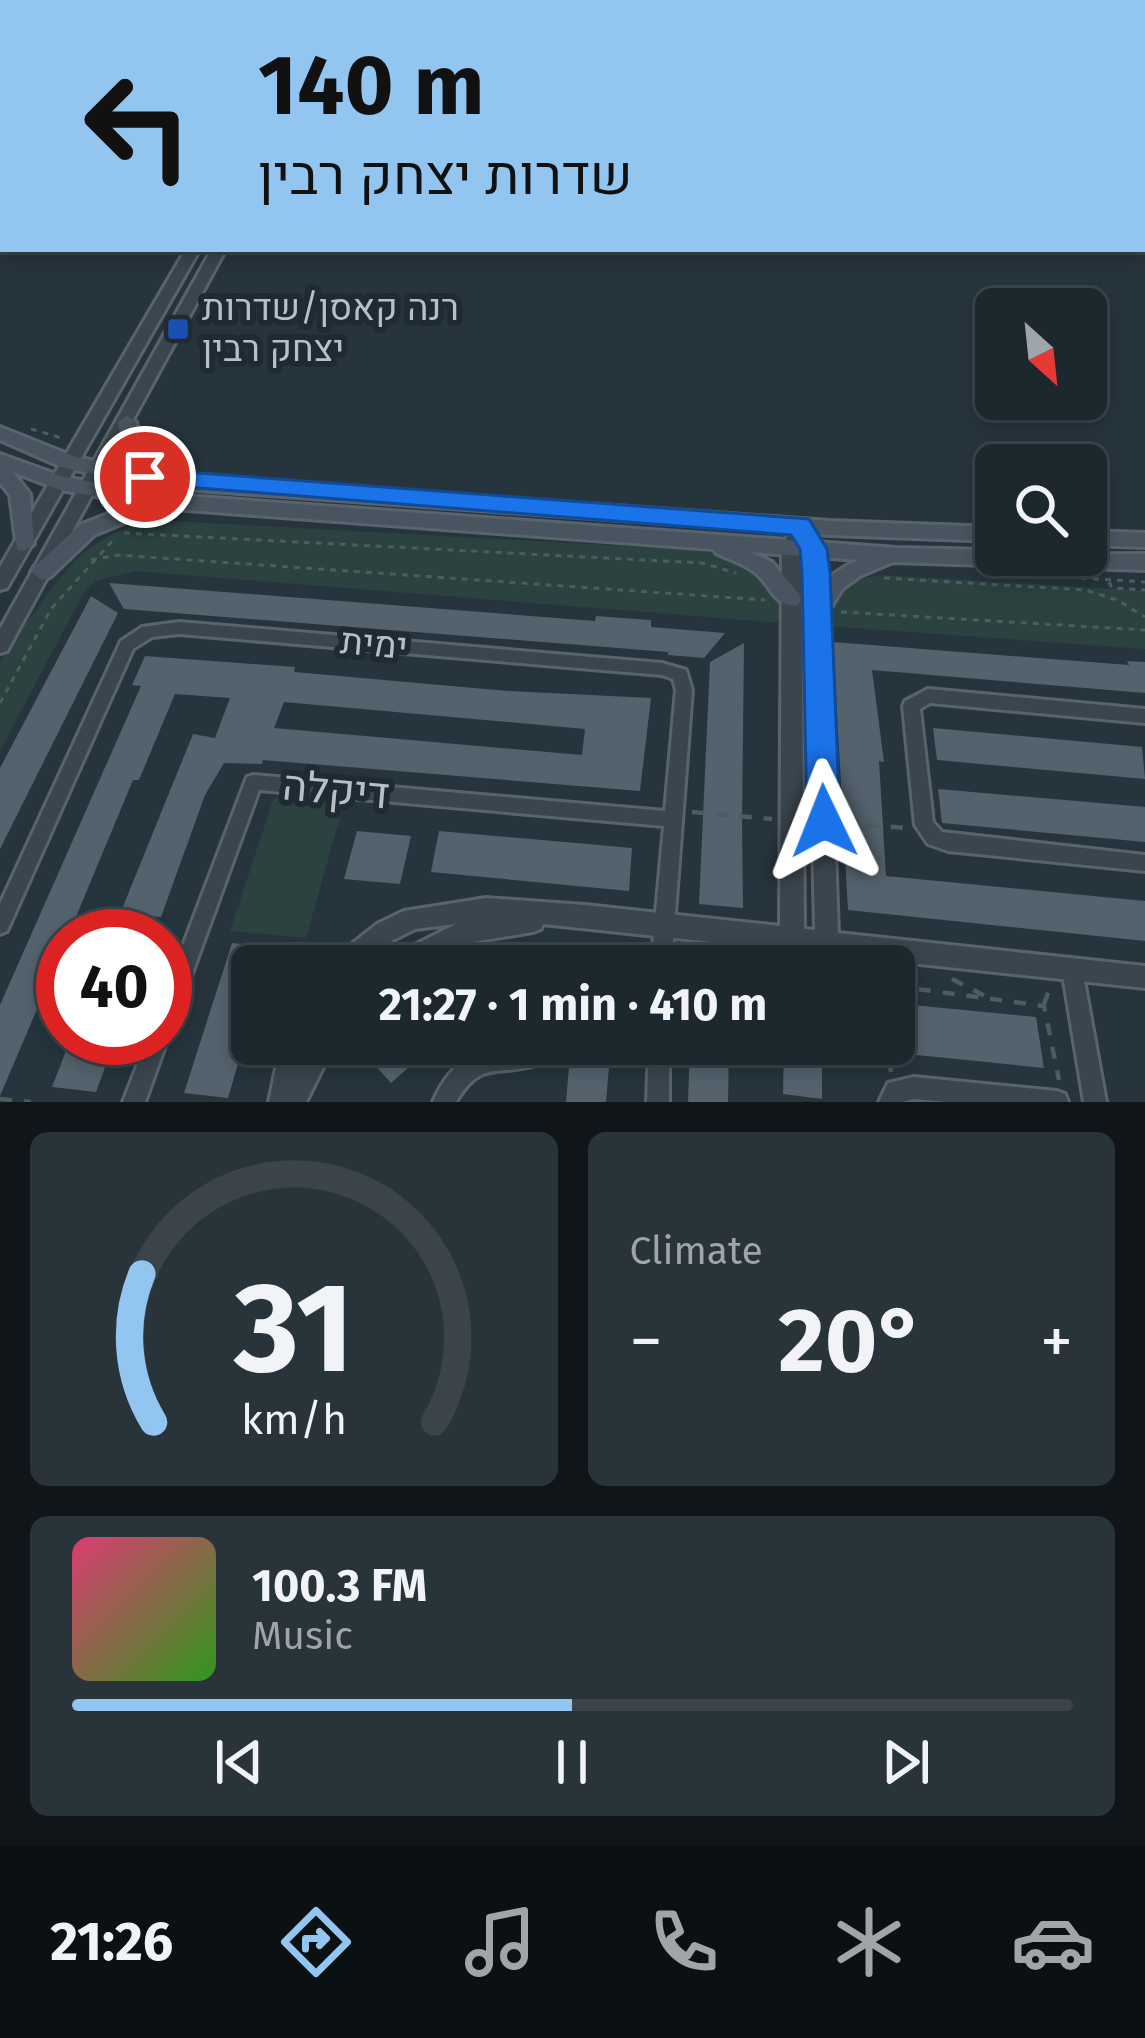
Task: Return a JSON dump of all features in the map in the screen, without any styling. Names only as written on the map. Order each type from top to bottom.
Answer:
[{"type":"main road","points":[[128,422],[132,447],[165,491]]},
{"type":"main road","points":[[0,433],[71,463],[95,480]]},
{"type":"main road","points":[[0,460],[60,483],[95,480],[165,491],[694,539],[801,541],[975,535]]},
{"type":"main road","points":[[0,470],[20,494],[24,544]]},
{"type":"main road","points":[[43,572],[86,530],[165,491],[801,541],[898,555],[1145,562]]},
{"type":"main road","points":[[694,539],[752,560],[779,581],[784,600]]},
{"type":"main road","points":[[1107,539],[1145,540]]},
{"type":"main road","points":[[817,611],[826,592],[853,569],[898,555]]},
{"type":"street","points":[[0,583],[191,252]]},
{"type":"street","points":[[0,646],[128,422],[217,252]]},
{"type":"street","points":[[792,938],[784,600],[801,541]]},
{"type":"street","points":[[801,541],[817,611],[827,942]]},
{"type":"street","name":"ימית","points":[[0,925],[128,645],[162,628],[680,675],[684,689],[662,945]]},
{"type":"street","points":[[1145,716],[928,696],[911,706],[928,830],[948,843],[1145,863]]},
{"type":"street","name":"דיקלה","points":[[192,947],[253,782],[671,815]]},
{"type":"street","points":[[369,945],[385,932],[441,913],[486,909],[1145,977]]},
{"type":"street","points":[[436,945],[457,934],[585,916]]},
{"type":"street","points":[[1072,969],[1095,1102]]},
{"type":"street","points":[[134,1102],[148,1065]]},
{"type":"street","points":[[281,1102],[289,1065]]},
{"type":"street","points":[[292,1102],[311,1065]]},
{"type":"street","points":[[444,1102],[470,1065]]},
{"type":"street","points":[[658,1102],[659,1065]]},
{"type":"street","points":[[893,1096],[914,1088],[1058,1091]]},
{"type":"path","points":[[118,533],[702,562],[742,572],[697,555],[578,548]]},
{"type":"path","points":[[0,703],[51,609],[114,540]]},
{"type":"path","points":[[91,560],[118,555],[784,600]]},
{"type":"path","points":[[873,578],[1035,584],[1102,595],[1145,617]]},
{"type":"path","points":[[1102,595],[1108,580]]},
{"type":"path","points":[[1108,580],[1145,582]]},
{"type":"path","points":[[1108,580],[1112,588],[1145,590]]},
{"type":"path","points":[[817,611],[1145,631]]},
{"type":"path","points":[[671,815],[792,821]]},
{"type":"path","points":[[824,821],[928,830]]},
{"type":"path","points":[[948,955],[951,978],[986,998]]},
{"type":"path","points":[[915,989],[1044,1006],[1058,1091]]},
{"type":"path","points":[[889,1065],[893,1096]]},
{"type":"path","points":[[0,1099],[31,1102]]},
{"type":"green space","points":[[170,521],[699,550],[746,562],[781,595],[782,623],[135,571],[95,581],[83,594],[0,751],[0,666],[12,641],[88,550],[123,530]]},
{"type":"green space","points":[[883,575],[1145,591],[1145,649],[826,626],[844,589],[860,579]]},
{"type":"green space","points":[[274,797],[344,803],[306,938],[230,931]]},
{"type":"building","points":[[109,583],[595,621],[596,616],[651,620],[651,627],[725,633],[704,658],[124,609]]},
{"type":"building","points":[[91,596],[118,613],[0,849],[0,768]]},
{"type":"building","points":[[833,642],[1129,665],[1127,661],[1145,662],[1145,693],[872,670],[884,762],[879,761],[886,876],[1145,901],[1145,941],[848,910]]},
{"type":"building","points":[[744,643],[743,908],[699,904],[710,662]]},
{"type":"building","points":[[145,656],[508,691],[651,698],[640,791],[263,760],[262,764],[224,763],[205,795],[164,909],[122,909],[193,734],[215,738],[230,698],[175,694],[79,909],[42,909],[141,686],[132,685]],"holes":[[[284,702],[585,729],[582,755],[274,728]]]},
{"type":"building","points":[[933,728],[1142,747],[1145,779],[937,760]]},
{"type":"building","points":[[938,789],[1145,807],[1145,842],[942,823]]},
{"type":"building","points":[[357,831],[411,836],[400,884],[344,879]]},
{"type":"building","points":[[439,831],[632,848],[629,891],[431,872]]},
{"type":"building","points":[[36,924],[36,1011],[0,1096],[0,1005]]},
{"type":"building","points":[[231,946],[231,1065],[238,1065],[228,1098],[184,1093]]},
{"type":"building","points":[[915,1005],[1036,1017],[1044,1068],[915,1055]]},
{"type":"building","points":[[61,1065],[106,1065],[96,1092],[52,1087]]},
{"type":"building","points":[[375,1065],[411,1065],[391,1083]]},
{"type":"building","points":[[569,1065],[609,1065],[606,1102],[566,1102]]},
{"type":"building","points":[[689,1065],[729,1065],[728,1102],[688,1102]]},
{"type":"building","points":[[784,1065],[822,1065],[822,1099],[783,1094]]},
{"type":"place","name":"רנה קאסן/שדרות יצחק רבין","points":[[178,329]]},
{"type":"route","points":[[145,477],[800,526],[813,549],[816,572],[824,821]]}]
